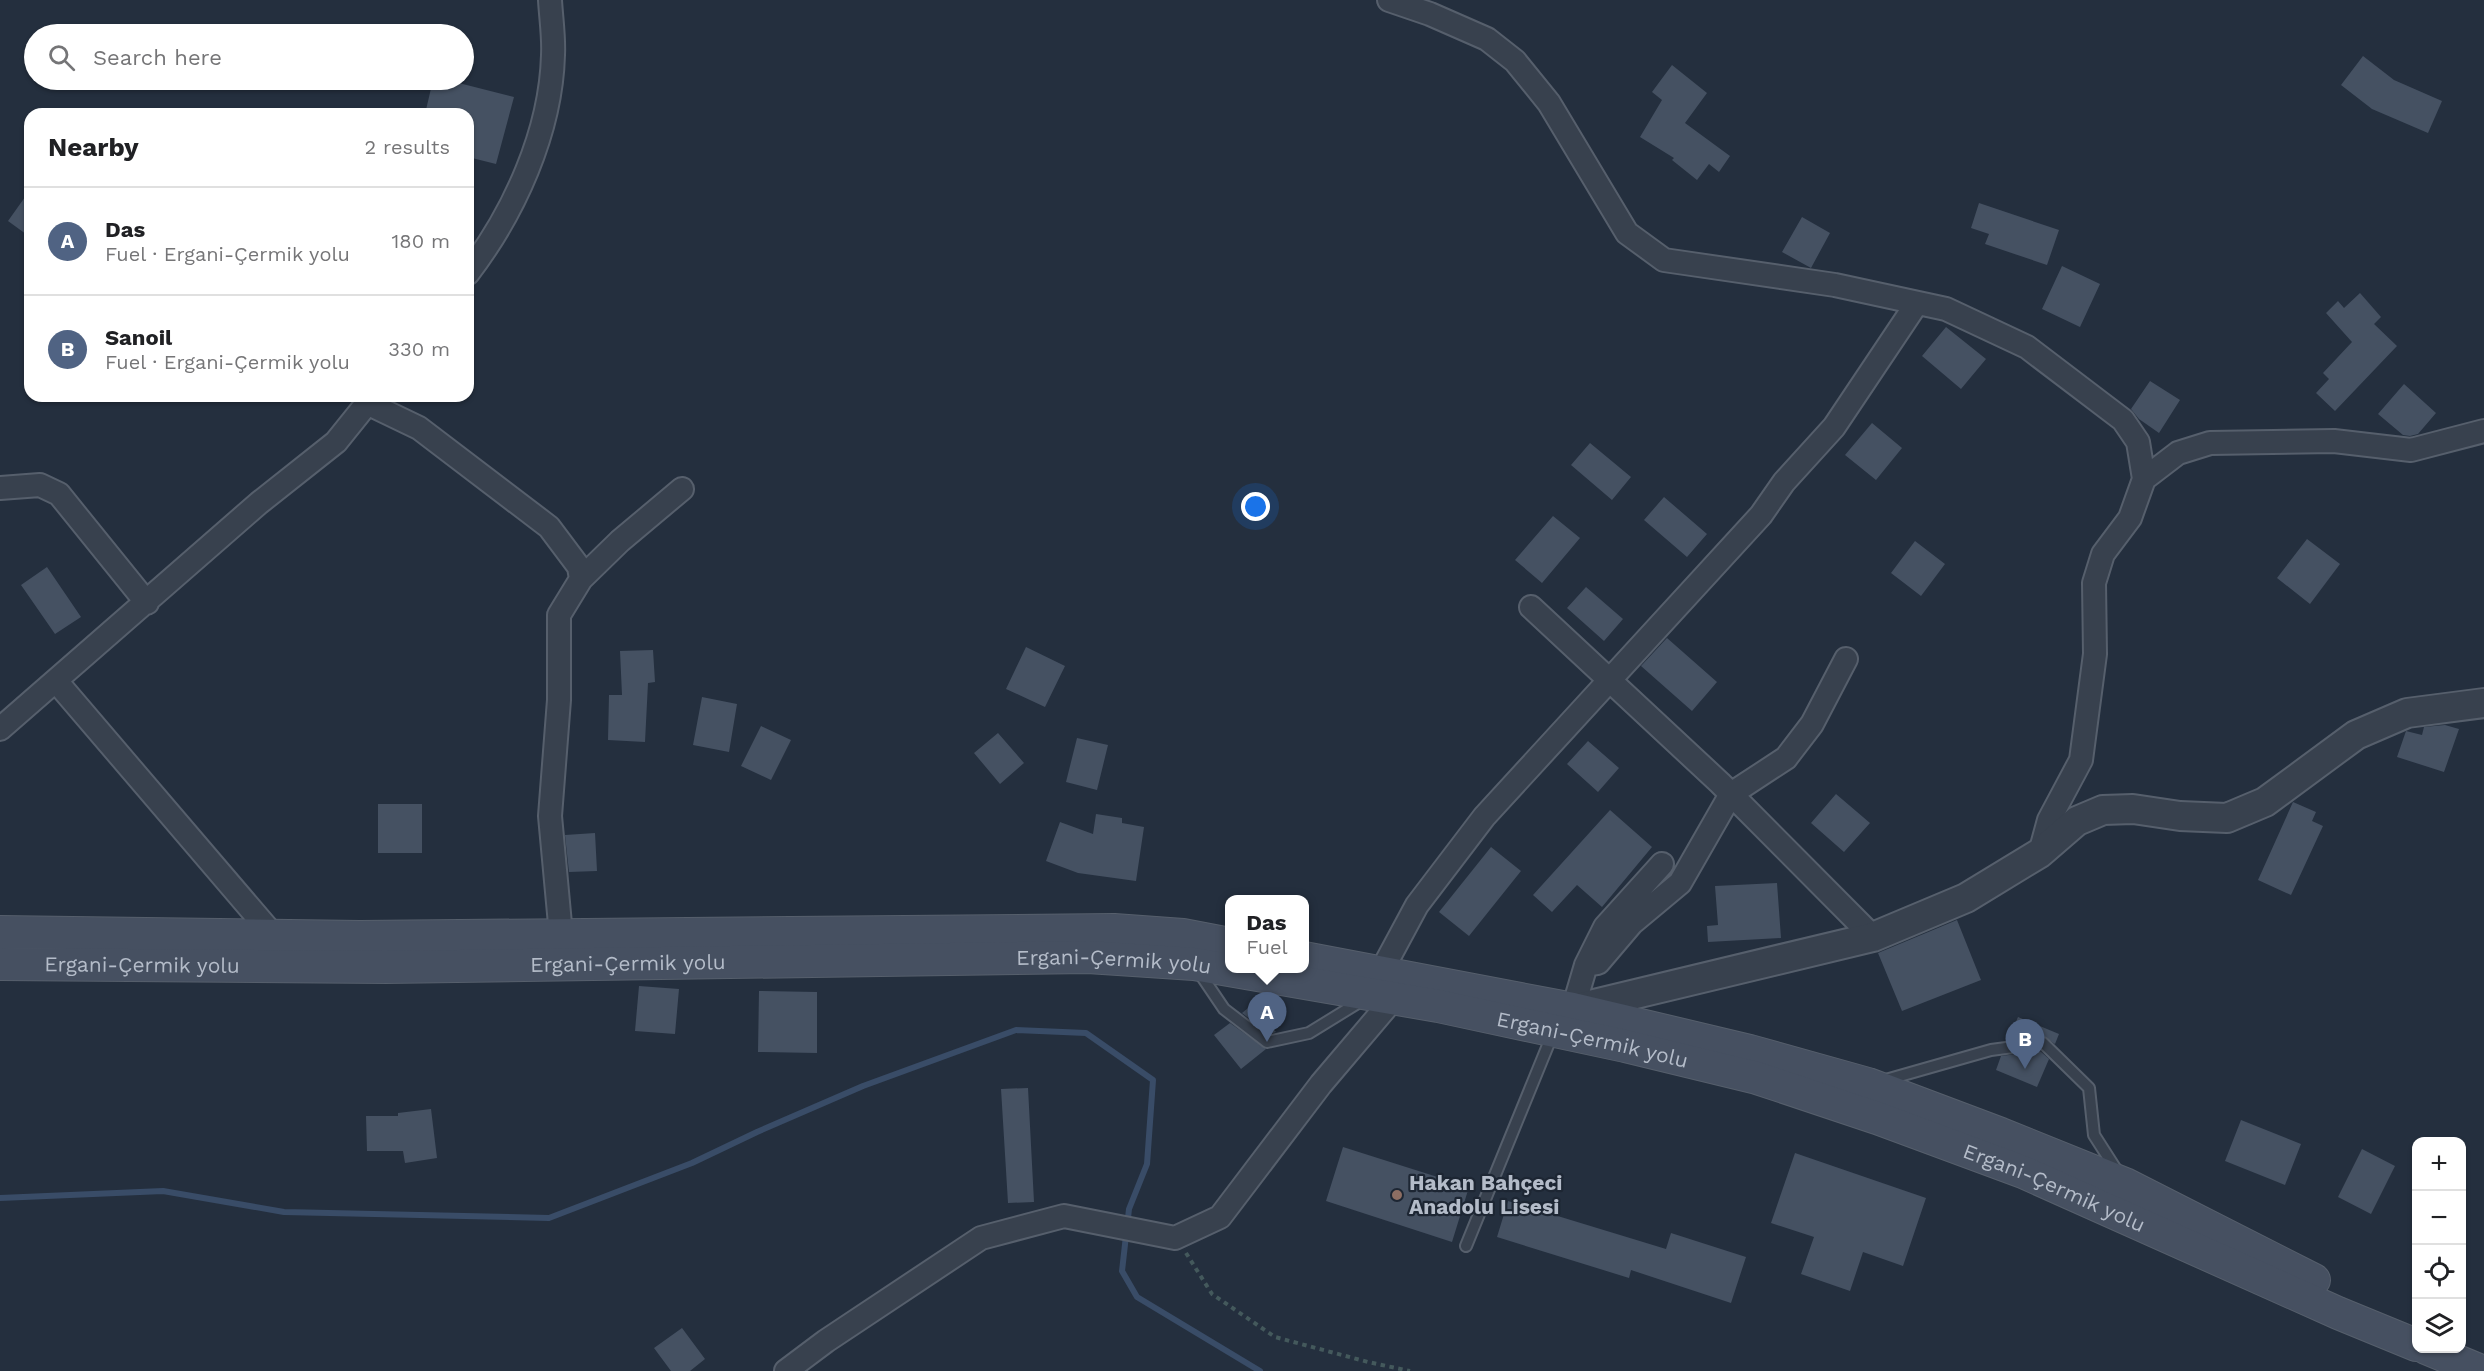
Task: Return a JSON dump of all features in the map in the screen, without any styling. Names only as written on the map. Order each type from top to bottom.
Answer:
[{"type":"main road","name":"Ergani-Çermik yolu","points":[[0,932],[561,935],[1113,930],[1172,934],[1225,943]]},
{"type":"main road","name":"Ergani-Çermik yolu","points":[[0,963],[386,967],[1088,957],[1225,968]]},
{"type":"main road","name":"Ergani-Çermik yolu","points":[[1309,960],[1382,988]]},
{"type":"main road","name":"Ergani-Çermik yolu","points":[[1264,973],[1382,988],[1750,1051],[1868,1084],[2125,1184],[2412,1331]]},
{"type":"main road","name":"Ergani-Çermik yolu","points":[[1563,1020],[1758,1078],[1877,1118],[2023,1172],[2338,1313],[2412,1343]]},
{"type":"main road","points":[[2439,1353],[2483,1370]]},
{"type":"main road","points":[[2454,1353],[2483,1370]]},
{"type":"street","points":[[474,265],[484,252],[523,183],[546,107],[554,55],[550,0]]},
{"type":"street","points":[[1389,0],[1430,14],[1487,39],[1515,61],[1549,103],[1627,232],[1664,260],[1835,285],[1946,309],[2027,346],[2123,420],[2138,442],[2144,479],[2130,518],[2103,554],[2094,583],[2096,654],[2081,760],[2049,820],[2040,853]]},
{"type":"street","points":[[786,1371],[826,1341],[981,1238],[1064,1216],[1175,1238],[1220,1216],[1321,1084],[1382,988],[1417,905],[1484,817],[1761,515],[1784,482],[1834,427],[1917,303]]},
{"type":"street","points":[[0,729],[259,503],[336,442],[368,402]]},
{"type":"street","points":[[374,402],[419,428],[549,527],[579,567],[581,579]]},
{"type":"street","points":[[2144,479],[2178,453],[2210,442],[2334,441],[2411,450],[2484,431]]},
{"type":"street","points":[[0,488],[40,485],[59,494],[147,603]]},
{"type":"street","points":[[561,935],[549,816],[559,700],[559,615],[581,579],[620,541],[682,489]]},
{"type":"street","points":[[1531,607],[1731,794],[1873,937]]},
{"type":"street","points":[[1586,965],[1598,963],[1632,923],[1680,883],[1731,794],[1786,758],[1812,723],[1846,659]]},
{"type":"street","points":[[56,681],[273,935]]},
{"type":"street","points":[[1563,1020],[1873,937],[1966,898],[2040,853],[2077,821],[2103,810],[2133,809],[2180,816],[2227,818],[2265,802],[2356,735],[2407,713],[2484,704]]},
{"type":"street","points":[[1563,1020],[1605,927],[1662,864]]},
{"type":"lane","points":[[1194,964],[1224,1009],[1267,1042],[1309,1033],[1382,988]]},
{"type":"lane","points":[[1466,1246],[1563,1020]]},
{"type":"lane","points":[[1868,1084],[1991,1050],[2043,1043],[2089,1088],[2094,1136],[2125,1184]]},
{"type":"path","points":[[1175,1238],[1212,1294],[1275,1337],[1410,1371]]},
{"type":"building","points":[[2363,56],[2394,80],[2442,101],[2428,133],[2372,109],[2341,85]]},
{"type":"building","points":[[1672,65],[1707,93],[1685,123],[1730,156],[1719,172],[1709,164],[1697,180],[1672,160],[1674,158],[1640,137],[1662,100],[1652,92]]},
{"type":"building","points":[[474,87],[514,97],[496,164],[474,158],[474,108],[426,108],[431,90],[474,90]]},
{"type":"building","points":[[24,198],[24,233],[8,221]]},
{"type":"building","points":[[1979,203],[2059,230],[2047,265],[1985,244],[1989,234],[1971,228]]},
{"type":"building","points":[[1802,217],[1830,233],[1811,268],[1782,252]]},
{"type":"building","points":[[2062,266],[2100,284],[2080,327],[2042,309]]},
{"type":"building","points":[[2360,293],[2381,317],[2374,324],[2397,346],[2335,411],[2316,393],[2329,379],[2323,373],[2352,342],[2326,313],[2338,301],[2344,308]]},
{"type":"building","points":[[1946,327],[1986,359],[1961,389],[1922,356]]},
{"type":"building","points":[[2150,381],[2180,400],[2159,433],[2139,419],[2131,409]]},
{"type":"building","points":[[2404,384],[2436,413],[2418,434],[2410,436],[2403,435],[2378,414]]},
{"type":"building","points":[[1872,423],[1902,448],[1876,480],[1845,455]]},
{"type":"building","points":[[1590,443],[1631,477],[1612,500],[1571,465]]},
{"type":"building","points":[[1664,497],[1707,534],[1687,557],[1644,520]]},
{"type":"building","points":[[1553,516],[1580,538],[1542,583],[1515,560]]},
{"type":"building","points":[[2307,539],[2340,564],[2310,604],[2277,578]]},
{"type":"building","points":[[1915,541],[1945,564],[1921,596],[1891,573]]},
{"type":"building","points":[[47,567],[81,617],[55,634],[21,585]]},
{"type":"building","points":[[1586,587],[1623,619],[1604,641],[1567,608]]},
{"type":"building","points":[[1667,638],[1717,682],[1692,711],[1641,666]]},
{"type":"building","points":[[1026,647],[1065,666],[1045,707],[1006,689]]},
{"type":"building","points":[[653,650],[655,682],[648,683],[645,742],[608,740],[609,695],[622,695],[620,651]]},
{"type":"building","points":[[702,697],[737,704],[729,752],[693,745]]},
{"type":"building","points":[[2445,725],[2459,729],[2444,772],[2397,757],[2406,731],[2422,735],[2424,727]]},
{"type":"building","points":[[761,726],[791,740],[771,780],[741,766]]},
{"type":"building","points":[[998,733],[1024,763],[1000,784],[974,753]]},
{"type":"building","points":[[1077,738],[1108,745],[1097,790],[1066,782]]},
{"type":"building","points":[[1588,741],[1619,768],[1598,792],[1567,764]]},
{"type":"building","points":[[1836,794],[1870,823],[1844,852],[1811,823]]},
{"type":"building","points":[[2293,802],[2316,812],[2312,821],[2323,826],[2291,895],[2258,880]]},
{"type":"building","points":[[378,804],[422,804],[422,853],[378,853]]},
{"type":"building","points":[[1610,810],[1652,847],[1602,907],[1577,885],[1552,912],[1533,895]]},
{"type":"building","points":[[1096,814],[1122,818],[1122,823],[1144,827],[1136,881],[1078,873],[1046,861],[1060,822],[1093,834]]},
{"type":"building","points":[[595,833],[597,871],[569,872],[565,835]]},
{"type":"building","points":[[1491,847],[1521,871],[1469,936],[1439,912]]},
{"type":"building","points":[[1777,883],[1781,938],[1708,942],[1707,926],[1718,925],[1715,886]]},
{"type":"building","points":[[1957,920],[1981,980],[1902,1011],[1878,953]]},
{"type":"building","points":[[639,986],[679,989],[675,1034],[635,1031]]},
{"type":"building","points":[[759,991],[817,992],[817,1053],[758,1052]]},
{"type":"building","points":[[1253,1004],[1276,1032],[1269,1034],[1242,1013]]},
{"type":"building","points":[[2018,1017],[2059,1034],[2055,1044],[2043,1036],[2008,1040]]},
{"type":"building","points":[[1230,1023],[1266,1049],[1241,1069],[1214,1035]]},
{"type":"building","points":[[2040,1051],[2049,1059],[2037,1087],[1996,1070],[2001,1056]]},
{"type":"building","points":[[1028,1088],[1034,1202],[1008,1203],[1001,1089]]},
{"type":"building","points":[[431,1109],[437,1158],[405,1163],[403,1151],[367,1151],[366,1116],[398,1116],[398,1113]]},
{"type":"building","points":[[2241,1120],[2301,1144],[2285,1185],[2225,1161]]},
{"type":"building","points":[[1343,1147],[1469,1187],[1452,1242],[1326,1201]]},
{"type":"building","points":[[2362,1149],[2395,1166],[2371,1214],[2338,1197]]},
{"type":"building","points":[[1795,1153],[1926,1198],[1903,1266],[1863,1252],[1850,1291],[1801,1274],[1814,1237],[1771,1223]]},
{"type":"building","points":[[1508,1201],[1666,1249],[1671,1233],[1746,1257],[1731,1303],[1631,1270],[1629,1278],[1497,1237]]},
{"type":"building","points":[[682,1328],[705,1359],[690,1371],[671,1371],[654,1348]]},
{"type":"waterway","points":[[0,1198],[163,1191],[284,1212],[549,1218],[692,1163],[863,1086],[1016,1030],[1086,1033],[1153,1080],[1147,1164],[1129,1209],[1122,1271],[1137,1297],[1260,1371]]},
{"type":"place","name":"Das","points":[[1267,1042]]},
{"type":"place","name":"Sanoil","points":[[2025,1069]]},
{"type":"place","name":"Hakan Bahçeci Anadolu Lisesi","points":[[1397,1195]]}]
